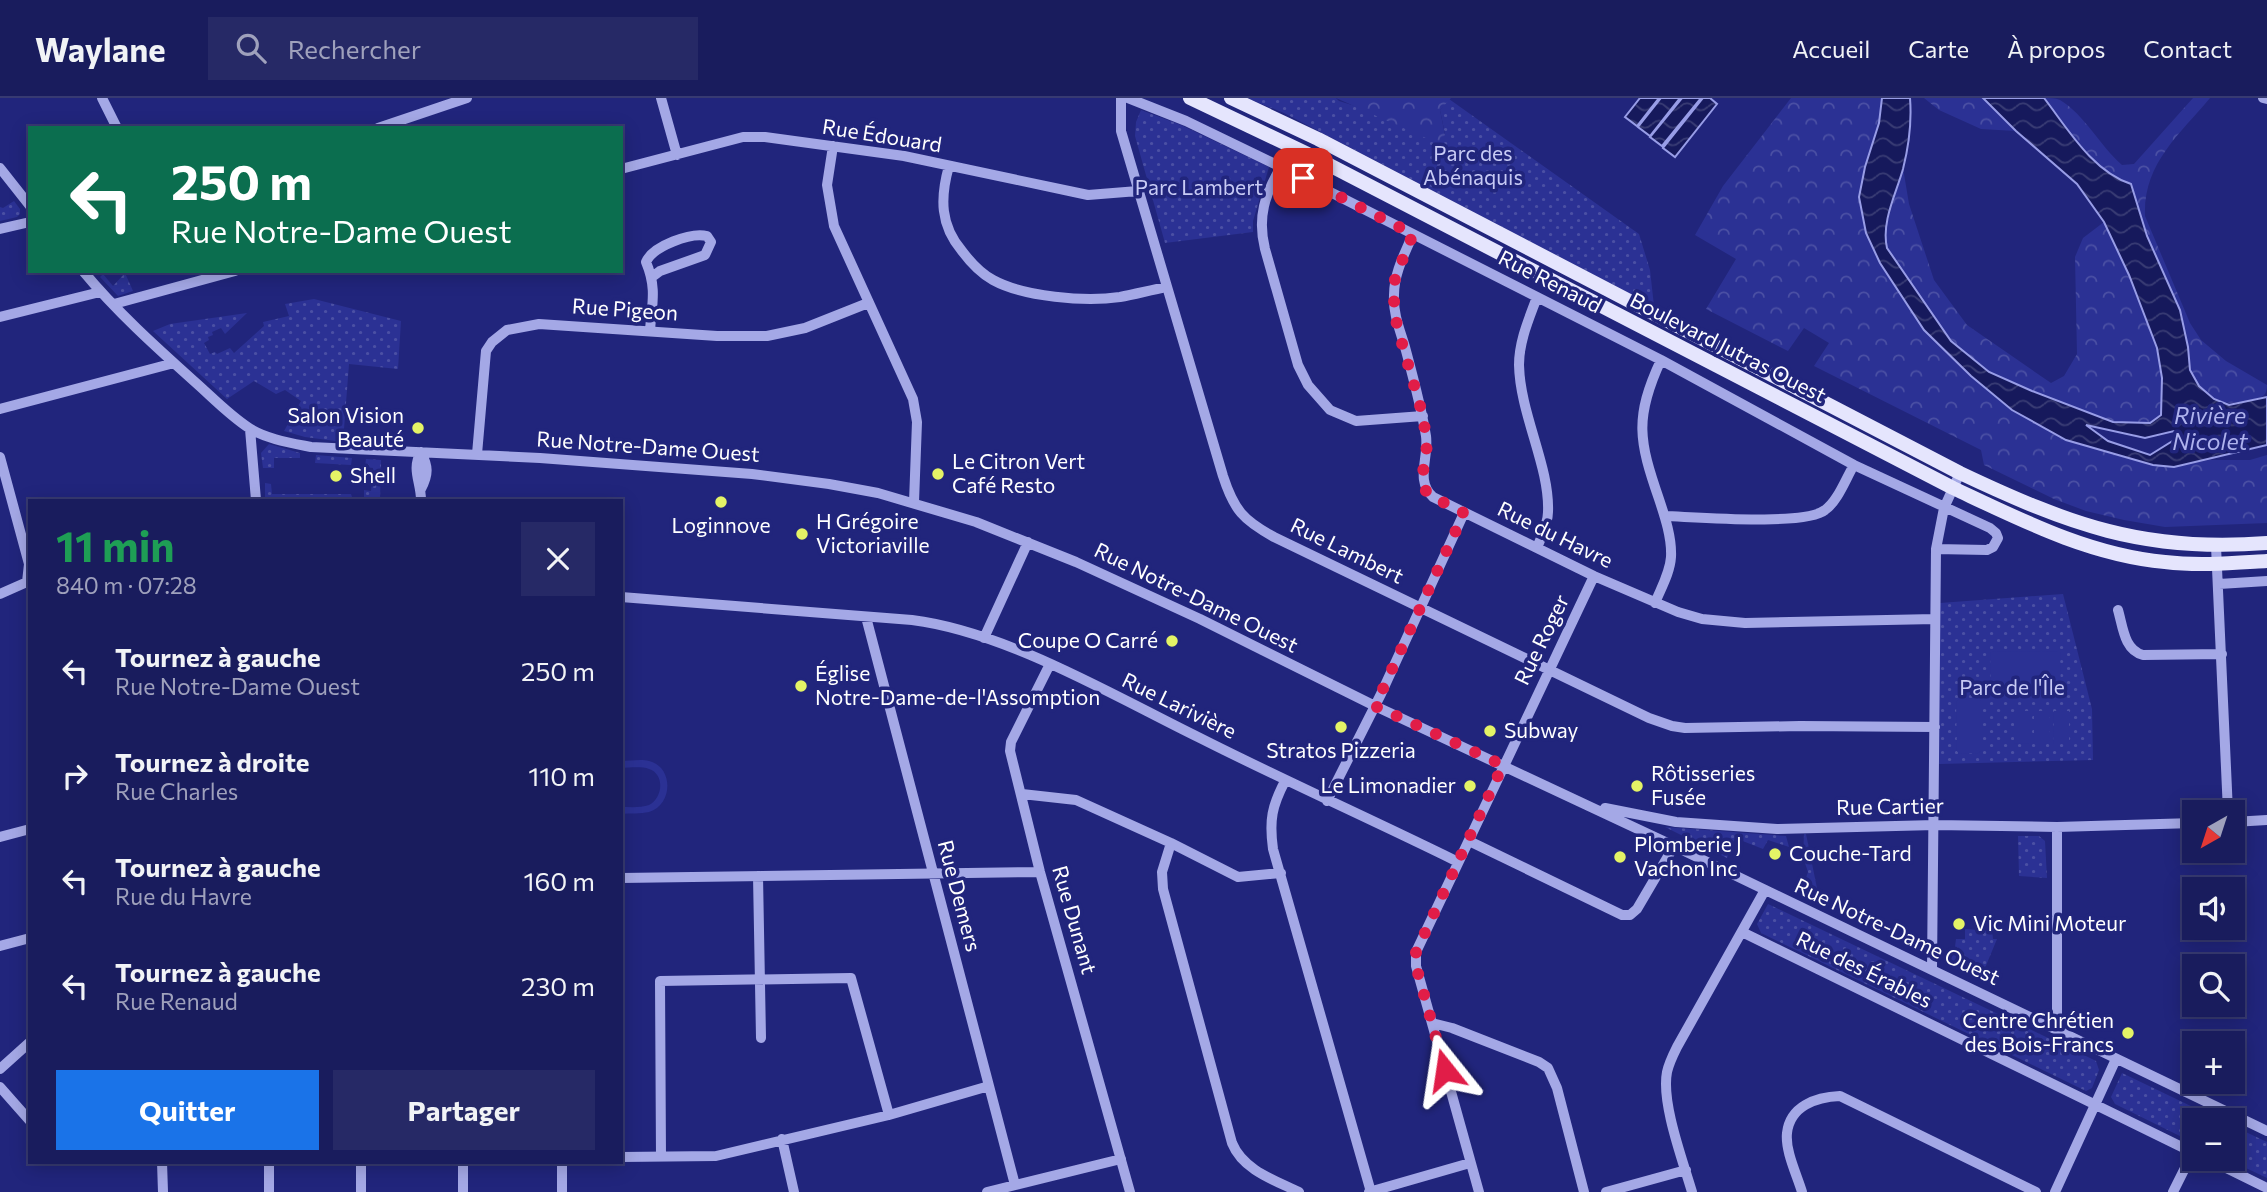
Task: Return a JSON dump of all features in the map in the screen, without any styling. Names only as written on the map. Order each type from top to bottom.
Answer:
[{"type":"main road","name":"Boulevard Jutras Ouest","points":[[1190,98],[1322,161],[1953,488],[2034,526],[2092,547],[2136,558],[2217,565],[2267,561]]},
{"type":"main road","name":"Boulevard Jutras Ouest","points":[[1231,98],[1318,139],[1960,473],[2046,512],[2098,530],[2158,542],[2216,546],[2267,543]]},
{"type":"street","points":[[102,98],[116,126]]},
{"type":"street","points":[[384,126],[467,98]]},
{"type":"street","points":[[661,98],[677,155]]},
{"type":"street","name":"Rue Lambert","points":[[1121,98],[1121,131],[1167,287],[1228,492],[1246,521],[1421,608],[1672,726],[1935,727]]},
{"type":"street","name":"Rue Renaud","points":[[1128,98],[1186,121],[1282,167],[1661,360],[1854,464],[1990,528],[1998,538],[1996,544],[1987,550],[1936,549]]},
{"type":"street","name":"Rue Édouard","points":[[623,168],[754,137],[904,156],[1088,195],[1139,191]]},
{"type":"street","points":[[833,146],[827,185],[834,226],[913,399],[917,422],[915,502]]},
{"type":"street","points":[[949,166],[942,198],[948,231],[972,264],[993,280],[1041,294],[1088,299],[1118,297],[1167,287]]},
{"type":"street","points":[[1282,167],[1265,198],[1261,228],[1302,375],[1329,410],[1345,418],[1365,422],[1423,416]]},
{"type":"street","points":[[0,168],[28,203]]},
{"type":"street","points":[[0,229],[28,222]]},
{"type":"street","points":[[650,330],[654,293],[646,262],[653,252],[689,237],[699,234],[707,236],[711,242],[705,255],[660,271],[652,277]]},
{"type":"street","name":"Rue du Havre","points":[[1413,234],[1395,278],[1394,304],[1397,326],[1423,416],[1427,445],[1422,479],[1426,491],[1433,497],[1594,576],[1655,603],[1702,618],[1745,623],[1935,618]]},
{"type":"street","name":"Rue Notre-Dame Ouest","points":[[85,273],[100,292],[174,363],[250,429],[311,447],[477,454],[752,474],[842,486],[915,502],[1028,542],[1200,619],[1375,706],[1588,805],[2267,1131]]},
{"type":"street","points":[[188,273],[193,283]]},
{"type":"street","points":[[114,304],[228,273]]},
{"type":"street","points":[[0,317],[100,292]]},
{"type":"street","points":[[1537,297],[1524,334],[1519,362],[1525,403],[1548,495],[1548,516],[1537,548]]},
{"type":"street","name":"Rue Pigeon","points":[[477,454],[486,351],[499,335],[507,330],[539,324],[715,336],[767,336],[793,332],[827,321],[868,303]]},
{"type":"street","points":[[1655,603],[1671,561],[1670,540],[1654,486],[1641,425],[1646,397],[1661,360]]},
{"type":"street","points":[[0,409],[174,363]]},
{"type":"street","points":[[250,429],[256,499]]},
{"type":"street","points":[[421,452],[416,461],[421,495]]},
{"type":"street","points":[[0,457],[28,560]]},
{"type":"street","points":[[1665,516],[1737,519],[1810,517],[1825,511],[1854,464]]},
{"type":"street","points":[[1932,970],[1936,549],[1944,508],[1960,473]]},
{"type":"street","points":[[1327,801],[1375,706],[1464,513]]},
{"type":"street","points":[[984,638],[1028,542]]},
{"type":"street","points":[[2216,546],[2227,800]]},
{"type":"street","points":[[0,594],[27,582],[28,573]]},
{"type":"street","name":"Rue Roger","points":[[1479,1192],[1416,966],[1416,952],[1594,576]]},
{"type":"street","points":[[2219,584],[2267,581]]},
{"type":"street","name":"Rue Larivière","points":[[623,597],[930,623],[984,638],[1050,664],[1285,781],[1458,863]]},
{"type":"street","points":[[2118,610],[2129,647],[2134,653],[2221,654]]},
{"type":"street","name":"Rue Demers","points":[[866,617],[1015,1185]]},
{"type":"street","name":"Rue Dunant","points":[[1050,664],[1011,742],[1010,751],[1040,872],[1130,1192]]},
{"type":"street","points":[[1285,781],[1272,808],[1270,830],[1273,849],[1371,1192],[1470,1163]]},
{"type":"street","points":[[1022,794],[1076,800],[1238,877],[1281,873]]},
{"type":"street","name":"Rue Cartier","points":[[1588,805],[1675,822],[1777,829],[2182,823]]},
{"type":"street","points":[[2245,821],[2267,820]]},
{"type":"street","points":[[2057,827],[2057,1029]]},
{"type":"street","points":[[0,836],[28,829]]},
{"type":"street","points":[[1469,841],[1622,915],[1630,915],[1637,909],[1674,846]]},
{"type":"street","points":[[1171,843],[1162,872],[1163,889],[1232,1143],[1236,1153],[1246,1164],[1299,1192]]},
{"type":"street","points":[[623,878],[1040,872]]},
{"type":"street","points":[[758,876],[761,1038]]},
{"type":"street","points":[[1692,1192],[1669,1108],[1667,1074],[1677,1047],[1765,890]]},
{"type":"street","name":"Rue des Érables","points":[[1742,932],[2182,1147]]},
{"type":"street","points":[[0,946],[28,939]]},
{"type":"street","points":[[661,1157],[660,981],[851,978],[889,1115]]},
{"type":"street","points":[[1432,1023],[1452,1028],[1548,1068],[1557,1088],[1584,1192]]},
{"type":"street","points":[[0,1069],[28,1044]]},
{"type":"street","points":[[2055,1192],[2116,1059]]},
{"type":"street","points":[[623,1157],[716,1156],[889,1115],[989,1086]]},
{"type":"street","points":[[1,1089],[28,1119]]},
{"type":"street","points":[[1802,1192],[1788,1145],[1787,1134],[1791,1120],[1806,1102],[1840,1096],[2036,1192]]},
{"type":"street","points":[[782,1139],[794,1192]]},
{"type":"street","points":[[987,1192],[1121,1159]]},
{"type":"street","points":[[162,1164],[163,1192]]},
{"type":"street","points":[[269,1164],[269,1192]]},
{"type":"street","points":[[361,1164],[361,1192]]},
{"type":"street","points":[[463,1164],[463,1192]]},
{"type":"street","points":[[562,1164],[562,1192]]},
{"type":"street","points":[[1606,1192],[1686,1170]]},
{"type":"street","points":[[2173,1192],[2184,1171]]},
{"type":"street","points":[[2232,1171],[2267,1188]]},
{"type":"green space","name":"Parc des Abénaquis","points":[[1247,98],[1336,98],[1445,134],[1440,110],[1449,99],[1639,234],[1650,270],[1654,306],[1284,113]]},
{"type":"green space","points":[[1336,98],[1451,98],[1440,110],[1445,135],[1437,143]]},
{"type":"green space","points":[[1791,98],[1882,98],[1879,123],[1865,167],[1866,233],[1880,263],[1924,330],[2012,410],[2066,440],[2126,458],[2174,467],[2209,460],[2250,460],[2267,455],[2267,523],[2165,527],[2086,511],[2054,499],[1984,465],[1981,450],[1814,366],[1829,343],[1804,328],[1788,351],[1706,309],[1736,259],[1695,235],[1723,186]]},
{"type":"green space","points":[[1924,98],[1983,98],[2016,131],[1981,129],[1939,110]]},
{"type":"green space","points":[[2044,98],[2058,99],[2069,106],[2122,165],[2134,164],[2193,98],[2210,98],[2165,151],[2150,181],[2145,216],[2190,323],[2201,340],[2226,361],[2267,385],[2263,396],[2242,402],[2222,402],[2210,396],[2199,385],[2190,367],[2183,321],[2147,235],[2131,184],[2117,178],[2093,159]]},
{"type":"green space","name":"Parc Lambert","points":[[1141,110],[1181,125],[1269,167],[1253,221],[1253,232],[1165,243],[1135,136],[1136,122]]},
{"type":"green space","points":[[1903,168],[1909,204],[1934,280],[1967,325],[2051,383],[2064,376],[2077,354],[2075,257],[2083,238],[2104,222],[2148,319],[2154,339],[2162,377],[2161,415],[2150,423],[2113,422],[1989,372],[1951,341],[1887,248],[1884,234]]},
{"type":"green space","points":[[14,201],[20,214],[0,221],[0,207],[3,208]]},
{"type":"green space","points":[[125,273],[133,291],[118,296],[100,277],[103,274],[113,286]]},
{"type":"green space","points":[[314,299],[401,321],[398,369],[349,364],[343,442],[284,431],[301,401],[285,390],[276,394],[254,381],[227,399],[153,331],[170,324],[247,313],[225,334],[221,328],[212,332],[213,335],[204,343],[210,354],[230,348],[234,353],[264,326],[263,322],[289,316],[285,304]]},
{"type":"green space","points":[[269,444],[300,453],[300,458],[274,458],[274,468],[263,468],[261,453]]},
{"type":"green space","points":[[316,455],[352,458],[351,465],[315,463]]},
{"type":"green space","points":[[366,459],[381,460],[380,499],[265,497],[265,483],[271,484],[272,494],[351,494],[352,497],[364,498],[364,490],[371,491],[373,468],[365,467]]},
{"type":"green space","name":"Parc de l'Île","points":[[2063,594],[2092,709],[2093,760],[1939,764],[1940,603]]},
{"type":"green space","points":[[2060,651],[2061,698],[1991,699],[1990,652]]},
{"type":"green space","points":[[1978,698],[1981,701],[1981,751],[1959,754],[1956,702],[1959,699]]},
{"type":"green space","points":[[2014,711],[2029,711],[2029,744],[2014,743]]},
{"type":"green space","points":[[2034,711],[2049,711],[2049,743],[2034,743]]},
{"type":"green space","points":[[2054,711],[2069,711],[2069,744],[2053,744]]},
{"type":"green space","points":[[623,761],[649,761],[663,771],[667,786],[663,802],[646,813],[623,814],[623,807],[649,805],[657,797],[660,786],[658,776],[649,769],[623,768]]},
{"type":"green space","points":[[1665,827],[1786,836],[1789,847],[1768,840],[1763,849],[1735,838],[1727,858]]},
{"type":"green space","points":[[1804,834],[1820,903],[1801,892],[1808,872],[1803,857]]},
{"type":"green space","points":[[2018,836],[2039,836],[2045,841],[2047,878],[2019,876]]},
{"type":"green space","points":[[1768,904],[2096,1061],[2099,1070],[2092,1088],[2086,1091],[1761,933],[1757,924]]},
{"type":"green space","points":[[1965,929],[1992,931],[1993,939],[1997,939],[1980,980],[1946,964],[1944,953],[1954,955],[1956,939],[1965,939]]},
{"type":"green space","points":[[2122,1073],[2195,1108],[2182,1108],[2182,1137],[2115,1104],[2111,1097]]},
{"type":"green space","points":[[2245,1132],[2267,1142],[2267,1178],[2245,1168]]},
{"type":"water","points":[[1640,98],[1659,98],[1637,126],[1625,117]]},
{"type":"water","points":[[1661,98],[1680,98],[1650,136],[1638,127]]},
{"type":"water","points":[[1682,98],[1701,98],[1662,146],[1650,137]]},
{"type":"water","points":[[1703,98],[1710,98],[1717,104],[1675,157],[1663,148]]},
{"type":"water","name":"Rivière Nicolet","points":[[1882,98],[1910,98],[1908,143],[1886,228],[1887,248],[1951,341],[1989,372],[2032,391],[2113,422],[2150,423],[2161,415],[2162,378],[2157,348],[2129,275],[2104,222],[2077,184],[1983,98],[2044,98],[2093,159],[2117,178],[2131,184],[2147,236],[2180,310],[2190,370],[2199,386],[2214,399],[2229,405],[2267,397],[2267,445],[2174,467],[2153,465],[2066,440],[2012,410],[1971,376],[1924,330],[1880,263],[1866,233],[1859,197],[1879,123]],"holes":[[[2086,425],[2145,438],[2174,431],[2177,434],[2174,440],[2150,455],[2108,441]]]},
{"type":"place","name":"Salon Vision Beauté","points":[[418,428]]},
{"type":"place","name":"Le Citron Vert Café Resto","points":[[938,474]]},
{"type":"place","name":"Shell","points":[[336,476]]},
{"type":"place","name":"Loginnove","points":[[721,502]]},
{"type":"place","name":"H Grégoire Victoriaville","points":[[802,534]]},
{"type":"place","name":"Coupe O Carré","points":[[1172,641]]},
{"type":"place","name":"Église Notre-Dame-de-l'Assomption","points":[[801,686]]},
{"type":"place","name":"Stratos Pizzeria","points":[[1341,727]]},
{"type":"place","name":"Subway","points":[[1490,731]]},
{"type":"place","name":"Le Limonadier","points":[[1470,786]]},
{"type":"place","name":"Rôtisseries Fusée","points":[[1637,786]]},
{"type":"place","name":"Couche-Tard","points":[[1775,854]]},
{"type":"place","name":"Plomberie J Vachon Inc","points":[[1620,857]]},
{"type":"place","name":"Vic Mini Moteur","points":[[1959,924]]},
{"type":"place","name":"Centre Chrétien des Bois-Francs","points":[[2128,1033]]},
{"type":"route","points":[[1303,178],[1413,234],[1395,278],[1394,304],[1397,326],[1423,416],[1427,445],[1422,479],[1426,491],[1433,497],[1464,513],[1375,706],[1503,765],[1416,952],[1416,966],[1445,1070]]}]
